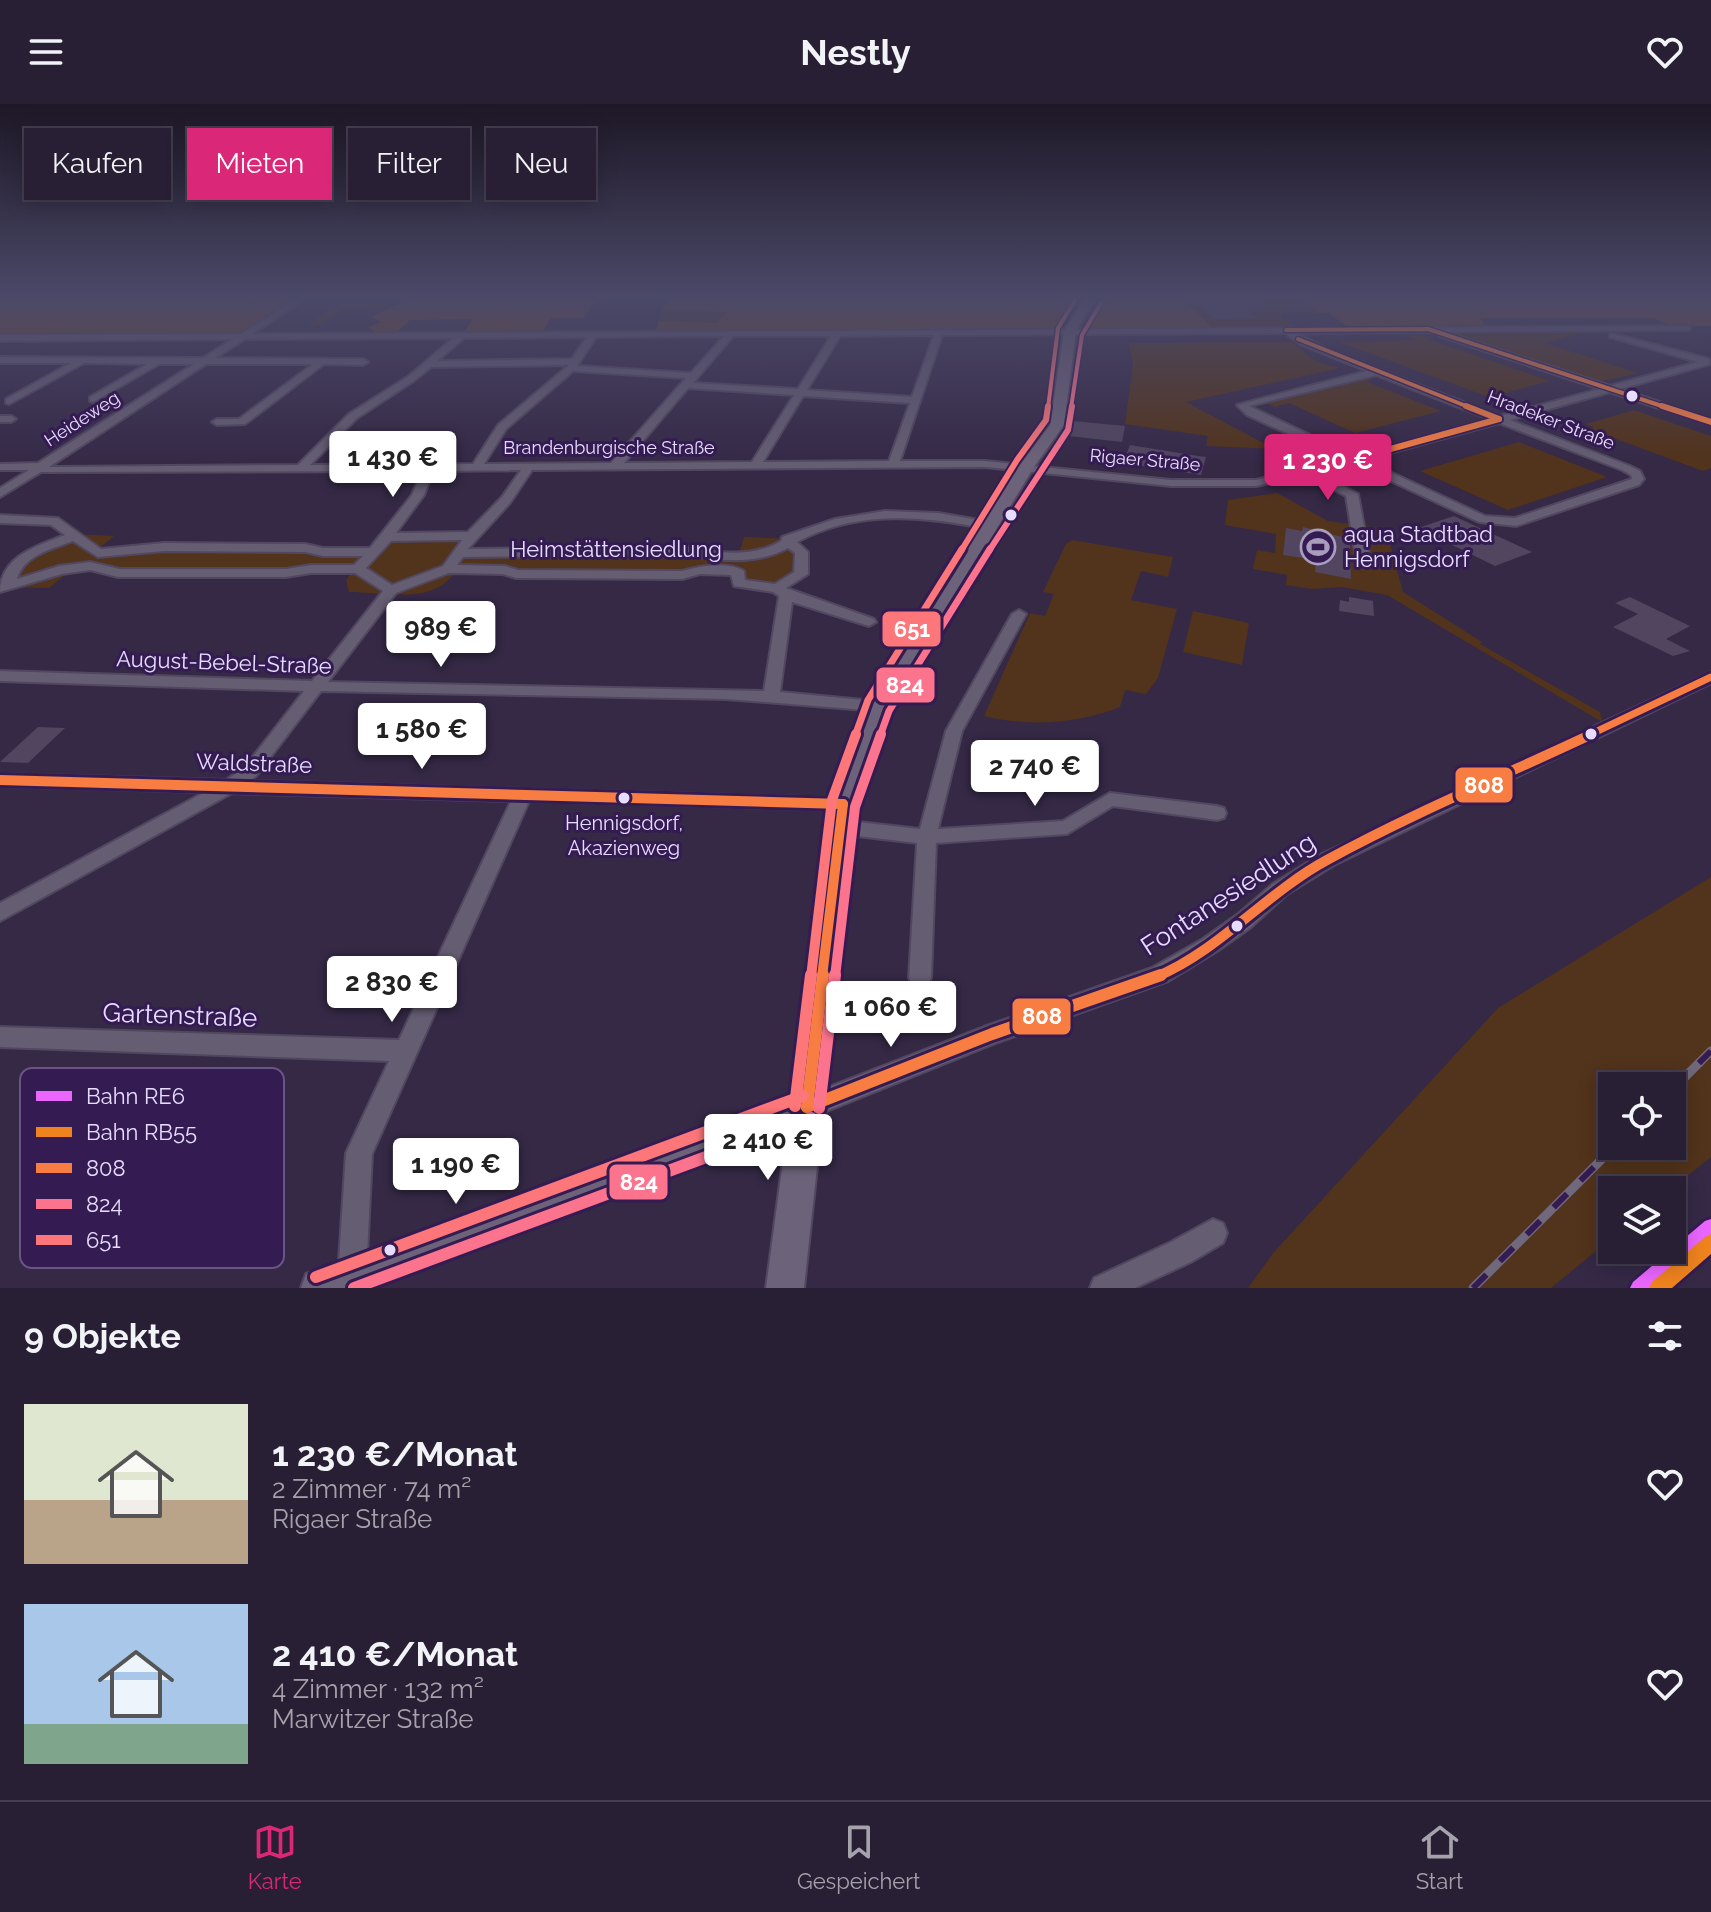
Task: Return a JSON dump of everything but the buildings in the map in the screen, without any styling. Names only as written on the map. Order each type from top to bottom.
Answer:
[{"type":"main road","points":[[785,1288],[842,816],[878,706],[1027,466],[1057,425],[1067,352]]},
{"type":"main road","points":[[336,1282],[807,1107]]},
{"type":"street","name":"Heideweg","points":[[0,493],[217,352]]},
{"type":"street","points":[[301,468],[353,416],[443,352]]},
{"type":"street","points":[[477,466],[513,415],[574,365],[582,352]]},
{"type":"street","points":[[614,467],[715,352]]},
{"type":"street","points":[[756,465],[825,352]]},
{"type":"street","points":[[893,465],[932,352]]},
{"type":"street","name":"Hradeker Straße","points":[[1327,352],[1626,468],[1636,473],[1638,479],[1635,483],[1516,522],[1468,515],[1352,460]]},
{"type":"street","points":[[1499,352],[1711,422]]},
{"type":"street","points":[[1675,352],[1709,362]]},
{"type":"street","points":[[2,361],[363,362]]},
{"type":"street","points":[[9,401],[83,361]]},
{"type":"street","points":[[93,399],[157,361]]},
{"type":"street","points":[[217,422],[246,422],[322,362]]},
{"type":"street","name":"Rigaer Straße","points":[[1027,466],[1188,484],[1256,483],[1352,460],[1709,362]]},
{"type":"street","points":[[430,364],[574,365],[695,376]]},
{"type":"street","points":[[1352,460],[1251,413],[1242,405],[1376,372]]},
{"type":"street","points":[[687,385],[914,400]]},
{"type":"street","name":"Brandenburgische Straße","points":[[0,467],[1027,466]]},
{"type":"street","points":[[358,569],[418,495],[429,467]]},
{"type":"street","points":[[448,569],[471,536],[506,500],[529,467]]},
{"type":"street","points":[[1307,472],[1352,494],[1364,564]]},
{"type":"street","name":"Heimstättensiedlung","points":[[459,553],[594,550],[741,555],[781,547],[787,540],[833,524],[871,516],[947,517],[991,526]]},
{"type":"street","points":[[0,519],[54,521],[91,550],[124,553],[164,547],[371,552]]},
{"type":"street","points":[[4,587],[14,566],[34,551],[74,536]]},
{"type":"street","points":[[387,537],[471,536]]},
{"type":"street","points":[[771,696],[782,591],[801,574],[802,552],[787,540]]},
{"type":"street","points":[[71,568],[91,550]]},
{"type":"street","points":[[505,570],[514,554]]},
{"type":"street","name":"Heimstättensiedlung","points":[[741,555],[737,571],[739,583],[782,591],[869,622]]},
{"type":"street","points":[[0,913],[250,772],[391,590],[358,569],[311,569],[286,573],[118,573],[108,567],[71,568],[4,587]]},
{"type":"street","name":"Heimstättensiedlung","points":[[391,590],[448,569],[505,570],[516,574],[667,575],[700,570],[737,571]]},
{"type":"street","points":[[920,978],[927,837],[954,731],[1019,614]]},
{"type":"street","name":"August-Bebel-Straße","points":[[0,676],[315,687],[771,696],[878,706]]},
{"type":"street","name":"Fontanesiedlung","points":[[807,1107],[992,1034],[1160,975],[1210,945],[1244,921],[1280,889],[1327,860],[1711,677]]},
{"type":"street","name":"Waldstraße","points":[[0,780],[523,795],[842,816],[927,837],[1067,827],[1110,799],[1217,813]]},
{"type":"street","points":[[336,1282],[359,1153],[523,795]]},
{"type":"street","name":"Gartenstraße","points":[[0,1037],[405,1051]]},
{"type":"street","points":[[1104,1288],[1181,1252],[1213,1233]]},
{"type":"shaded area","points":[[1131,352],[1304,352],[1316,362],[1340,368],[1186,402],[1275,449],[1206,446],[1208,436],[1125,424],[1133,364]]},
{"type":"shaded area","points":[[1367,352],[1466,352],[1550,381],[1489,397]]},
{"type":"shaded area","points":[[1502,352],[1574,352],[1638,373],[1594,383]]},
{"type":"shaded area","points":[[1366,378],[1371,380],[1367,382],[1441,411],[1355,433],[1289,403],[1275,407],[1264,402]]},
{"type":"shaded area","points":[[1634,410],[1711,436],[1711,468],[1703,471],[1589,429],[1594,427],[1586,424]]},
{"type":"shaded area","points":[[1519,442],[1607,477],[1508,510],[1420,471]]},
{"type":"shaded area","points":[[1277,493],[1328,521],[1386,529],[1403,592],[1482,642],[1480,644],[1600,712],[1602,722],[1387,595],[1342,587],[1312,589],[1286,585],[1287,575],[1253,569],[1257,550],[1275,553],[1276,534],[1225,525],[1228,500]]},
{"type":"shaded area","points":[[74,534],[114,536],[98,549],[371,550],[384,534],[479,534],[469,549],[694,548],[708,554],[739,554],[744,537],[794,539],[807,551],[806,574],[785,590],[744,589],[733,584],[735,574],[703,573],[685,579],[516,578],[505,573],[454,573],[434,589],[391,594],[349,592],[346,580],[352,572],[104,569],[71,570],[49,588],[0,587],[4,575],[19,558]]},
{"type":"shaded area","points":[[1072,540],[1173,557],[1168,577],[1141,571],[1131,600],[1177,609],[1158,678],[1146,694],[1125,690],[1120,707],[1087,717],[1053,722],[1018,722],[984,716],[1030,613],[1045,616],[1054,594],[1043,592],[1066,544]]},
{"type":"shaded area","points":[[1193,611],[1249,623],[1242,665],[1183,652]]},
{"type":"shaded area","points":[[1711,877],[1711,1157],[1686,1177],[1598,1176],[1598,1249],[1551,1288],[1248,1288],[1274,1252],[1498,1008]]},
{"type":"railway","points":[[1686,1076],[1711,1051]]},
{"type":"railway","points":[[1473,1288],[1601,1160]]},
{"type":"rail line","name":"RE6","points":[[1639,1288],[1711,1227]]},
{"type":"rail line","name":"RB55","points":[[1658,1288],[1711,1243]]},
{"type":"transit line","name":"651","points":[[795,1106],[832,800],[868,700],[1017,460],[1046,420],[1055,352]]},
{"type":"transit line","name":"824","points":[[819,1108],[855,807],[889,711],[1037,473],[1068,430],[1079,352]]},
{"type":"transit line","name":"808","points":[[1331,352],[1499,419]]},
{"type":"transit line","name":"808","points":[[1499,352],[1711,422]]},
{"type":"transit line","name":"808","points":[[1289,477],[1499,419]]},
{"type":"transit line","name":"808","points":[[807,1107],[992,1034],[1160,975],[1210,945],[1244,921],[1280,889],[1327,860],[1711,677]]},
{"type":"transit line","name":"808","points":[[0,780],[843,804]]},
{"type":"transit line","name":"808","points":[[807,1107],[843,804]]},
{"type":"transit line","name":"651","points":[[316,1277],[803,1096]]},
{"type":"transit line","name":"824","points":[[354,1288],[811,1118]]},
{"type":"place","name":"aqua Stadtbad Hennigsdorf","points":[[1318,547]]},
{"type":"place","name":"Hennigsdorf, Akazienweg","points":[[624,798]]}]
